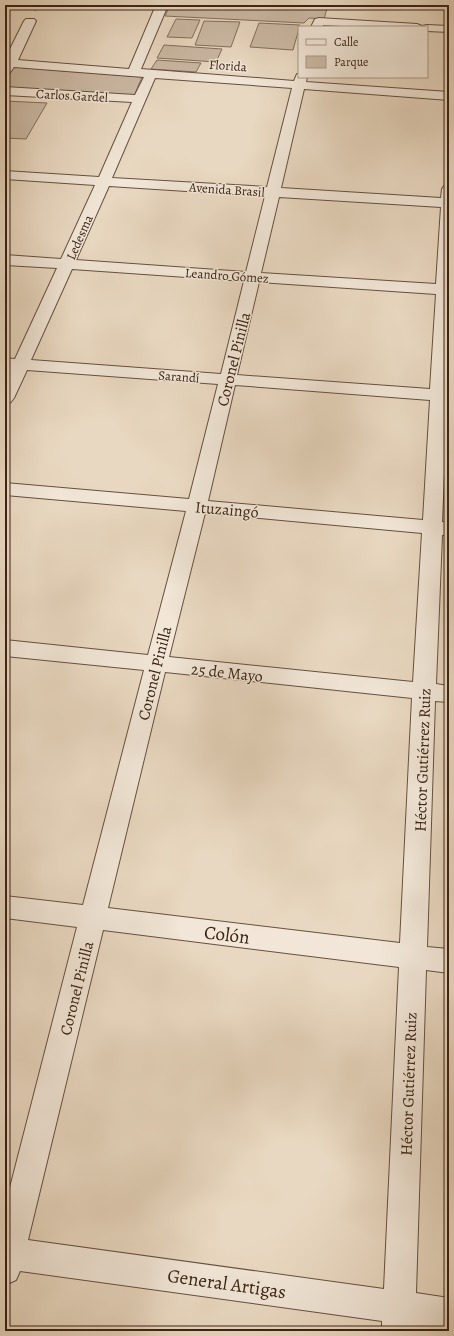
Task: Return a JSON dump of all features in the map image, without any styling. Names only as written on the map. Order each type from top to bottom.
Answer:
[{"type":"street","points":[[133,73],[162,5]]},
{"type":"street","points":[[7,66],[30,21]]},
{"type":"street","points":[[318,24],[384,26]]},
{"type":"street","points":[[428,28],[449,29]]},
{"type":"street","name":"Florida","points":[[7,66],[300,81],[449,96]]},
{"type":"street","name":"Ledesma","points":[[5,398],[13,363],[67,264],[151,74]]},
{"type":"street","name":"Coronel Pinilla","points":[[6,1259],[197,507],[300,81]]},
{"type":"street","name":"Carlos Gardel","points":[[5,91],[139,99]]},
{"type":"street","name":"Avenida Brasil","points":[[5,167],[105,177],[449,197]]},
{"type":"street","name":"Avenida Brasil","points":[[5,175],[105,177]]},
{"type":"street","name":"Héctor Gutiérrez Ruiz","points":[[398,1319],[424,692],[441,528],[449,197]]},
{"type":"street","name":"Leandro Gómez","points":[[5,260],[447,290]]},
{"type":"street","name":"Sarandí","points":[[13,363],[444,396]]},
{"type":"street","name":"Ituzaingó","points":[[5,489],[441,528]]},
{"type":"street","name":"25 de Mayo","points":[[5,648],[156,665],[449,694]]},
{"type":"street","name":"Colón","points":[[5,907],[449,961]]},
{"type":"street","name":"General Artigas","points":[[6,1259],[398,1319],[449,1314]]},
{"type":"green space","points":[[170,5],[328,5],[324,19],[309,18],[304,23],[165,16]]},
{"type":"green space","points":[[176,19],[200,20],[192,38],[167,37]]},
{"type":"green space","points":[[204,21],[240,22],[231,47],[195,45]]},
{"type":"green space","points":[[259,23],[300,25],[298,26],[298,32],[293,50],[250,47]]},
{"type":"green space","points":[[164,45],[222,49],[216,62],[157,58]]},
{"type":"green space","points":[[157,60],[201,63],[196,72],[151,69]]},
{"type":"green space","points":[[14,67],[142,77],[134,96],[5,88],[5,81]]},
{"type":"green space","points":[[5,101],[47,103],[26,139],[5,138]]}]
